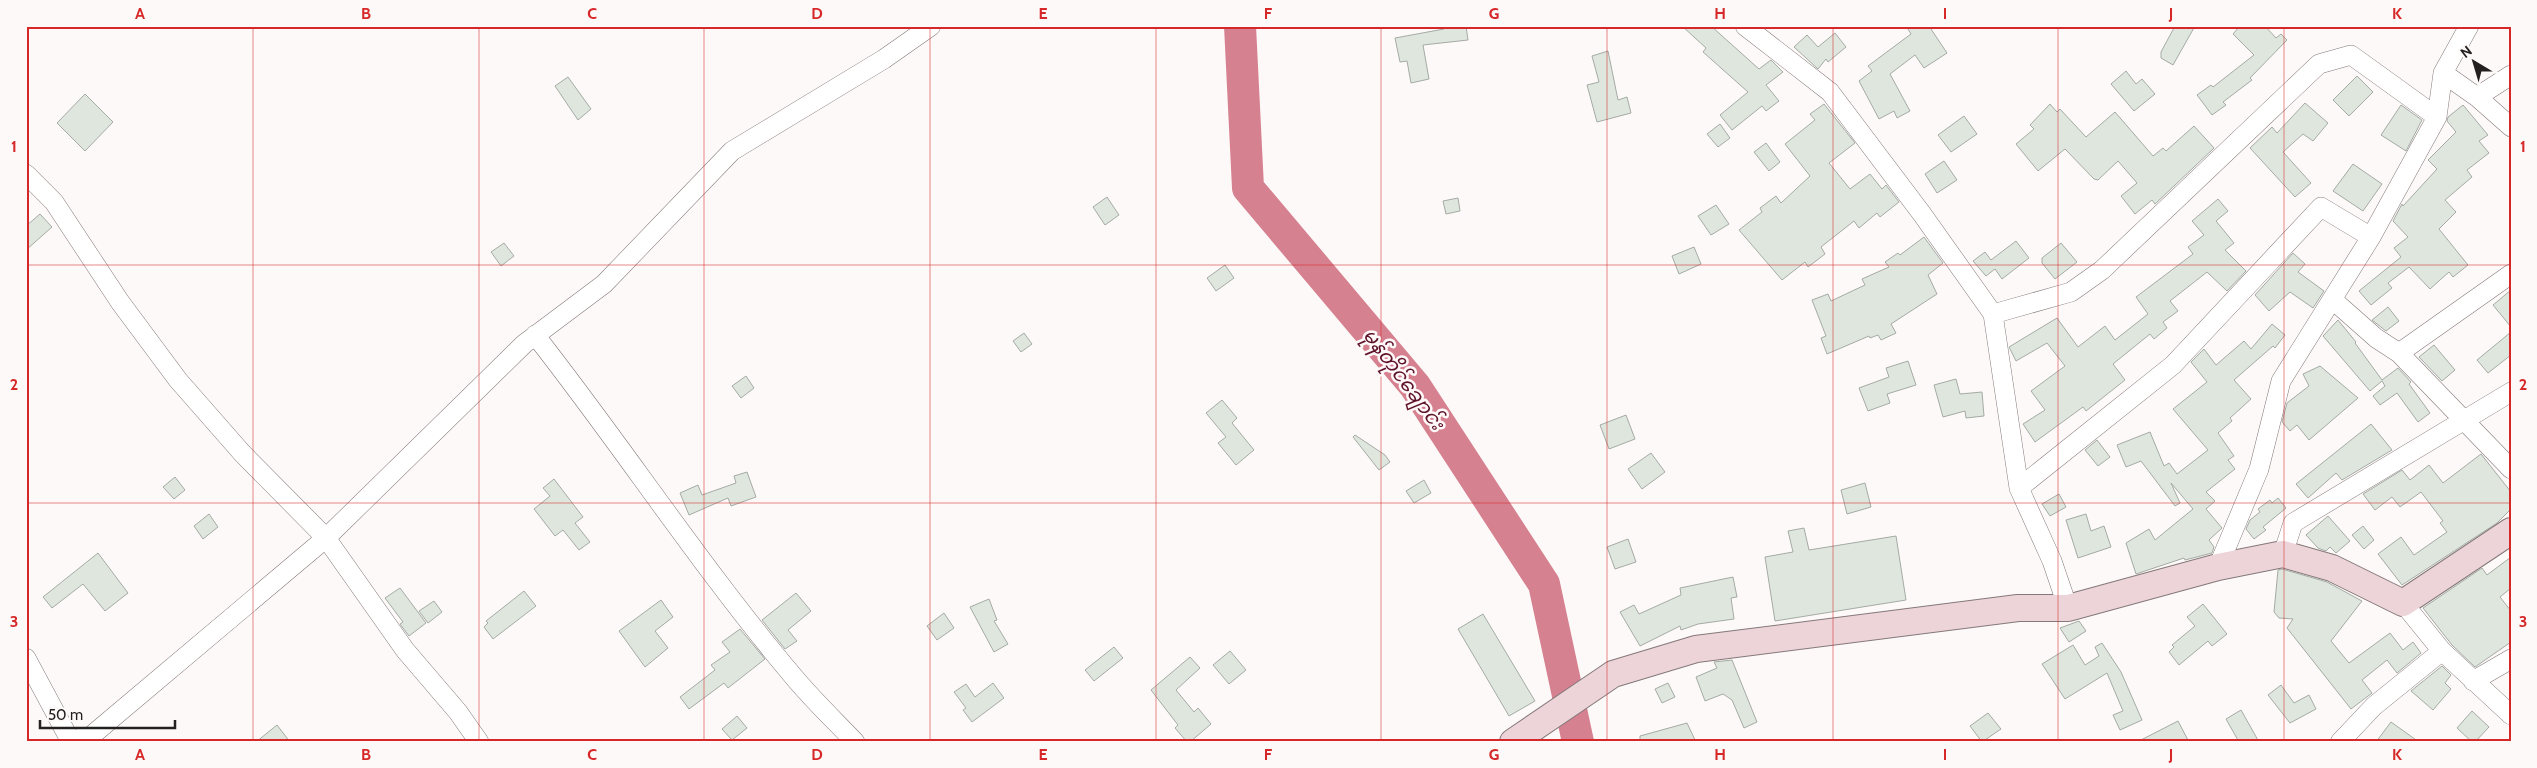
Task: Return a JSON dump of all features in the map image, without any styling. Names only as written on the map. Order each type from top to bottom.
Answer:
[{"type":"street","points":[[26,658],[70,741],[90,736],[326,538],[535,335],[604,284],[732,151],[884,59],[931,26]]},
{"type":"street","points":[[1745,26],[1830,92],[1922,214],[1993,314],[2019,488],[2052,561],[2068,608]]},
{"type":"street","points":[[2218,567],[2260,469],[2281,381],[2371,236],[2437,117],[2443,73],[2469,26]]},
{"type":"street","points":[[1993,314],[2071,292],[2102,270],[2319,64],[2351,55],[2437,117]]},
{"type":"street","points":[[2443,73],[2476,97],[2511,127]]},
{"type":"street","points":[[2476,97],[2511,75]]},
{"type":"street","points":[[26,174],[54,202],[120,302],[178,380],[242,454],[326,538],[405,650],[458,712],[479,742]]},
{"type":"street","points":[[2019,488],[2173,365],[2321,207],[2371,236]]},
{"type":"street","points":[[2399,353],[2511,274]]},
{"type":"street","points":[[2333,300],[2376,338],[2399,353],[2466,420],[2511,469]]},
{"type":"street","points":[[535,335],[592,408],[757,632],[794,677],[855,742]]},
{"type":"street","points":[[2283,554],[2293,523],[2511,392]]},
{"type":"street","points":[[2403,603],[2511,531]]},
{"type":"street","points":[[1518,738],[1613,674],[1696,649],[2018,608],[2068,608],[2218,567],[2283,554],[2332,568],[2403,603],[2442,651],[2511,715]]},
{"type":"street","points":[[2340,742],[2374,706],[2442,651]]},
{"type":"street","points":[[2473,681],[2511,659]]},
{"type":"building","points":[[1443,26],[1466,26],[1468,40],[1423,45],[1429,79],[1411,83],[1407,61],[1400,62],[1395,38],[1444,29]]},
{"type":"building","points":[[1682,26],[1711,26],[1759,69],[1771,60],[1783,72],[1766,85],[1779,101],[1766,111],[1762,106],[1732,130],[1720,115],[1748,92],[1703,52],[1706,48]]},
{"type":"building","points":[[1906,26],[1929,26],[1947,53],[1924,68],[1915,55],[1890,74],[1910,111],[1897,118],[1894,111],[1879,119],[1859,81],[1872,71],[1868,66],[1911,34]]},
{"type":"building","points":[[2175,26],[2195,26],[2173,65],[2161,58],[2161,52]]},
{"type":"building","points":[[2240,26],[2265,26],[2276,38],[2281,34],[2287,40],[2250,78],[2252,80],[2223,102],[2226,105],[2212,115],[2197,95],[2211,85],[2213,87],[2254,55],[2233,34]]},
{"type":"building","points":[[1835,33],[1846,47],[1828,62],[1826,59],[1818,69],[1794,47],[1807,35],[1818,47]]},
{"type":"building","points":[[1608,51],[1618,100],[1627,97],[1631,113],[1597,122],[1587,85],[1599,82],[1592,56]]},
{"type":"building","points":[[2126,71],[2136,84],[2142,79],[2155,94],[2134,111],[2111,84]]},
{"type":"building","points":[[2357,76],[2373,92],[2349,116],[2333,100]]},
{"type":"building","points":[[568,77],[591,109],[578,120],[555,86]]},
{"type":"building","points":[[85,94],[113,122],[85,151],[57,123]]},
{"type":"building","points":[[2305,103],[2328,123],[2313,141],[2303,134],[2283,152],[2311,183],[2295,197],[2250,148],[2272,127],[2277,133]]},
{"type":"building","points":[[1824,104],[1855,143],[1829,163],[1850,189],[1870,174],[1882,189],[1886,185],[1899,202],[1880,217],[1877,213],[1859,228],[1854,221],[1821,247],[1825,254],[1808,267],[1805,262],[1782,280],[1739,230],[1762,212],[1760,208],[1776,196],[1781,203],[1810,176],[1785,144],[1815,120],[1810,114]]},
{"type":"building","points":[[2050,104],[2057,112],[2060,109],[2086,137],[2115,112],[2153,156],[2163,148],[2166,151],[2194,126],[2214,148],[2155,204],[2152,200],[2135,214],[2121,196],[2137,183],[2118,161],[2098,180],[2094,179],[2065,149],[2038,171],[2016,144],[2034,129],[2030,125]]},
{"type":"building","points":[[2401,105],[2422,120],[2406,151],[2381,135]]},
{"type":"building","points":[[2463,105],[2488,135],[2479,141],[2489,153],[2467,170],[2472,177],[2445,200],[2456,212],[2439,229],[2468,265],[2453,277],[2449,272],[2430,289],[2409,267],[2388,283],[2392,288],[2371,305],[2359,291],[2401,257],[2394,248],[2408,237],[2393,221],[2402,204],[2403,206],[2437,169],[2428,160],[2456,132],[2447,121],[2448,117]]},
{"type":"building","points":[[1964,116],[1977,134],[1951,152],[1938,135]]},
{"type":"building","points":[[1720,124],[1730,138],[1718,147],[1707,134]]},
{"type":"building","points":[[1766,143],[1780,162],[1769,171],[1754,152]]},
{"type":"building","points":[[1944,161],[1957,180],[1937,193],[1925,174]]},
{"type":"building","points":[[2353,164],[2382,184],[2363,211],[2333,191]]},
{"type":"building","points":[[1107,197],[1119,215],[1105,225],[1093,207]]},
{"type":"building","points":[[1458,198],[1460,211],[1446,214],[1443,201]]},
{"type":"building","points":[[2218,199],[2228,211],[2216,221],[2234,243],[2225,250],[2246,271],[2227,291],[2207,272],[2170,301],[2178,311],[2163,322],[2167,328],[2154,339],[2150,334],[2113,364],[2125,380],[2086,411],[2083,407],[2035,442],[2023,424],[2045,410],[2031,391],[2065,366],[2047,343],[2016,361],[2009,347],[2057,318],[2078,347],[2105,326],[2115,340],[2148,314],[2136,297],[2193,254],[2188,247],[2204,235],[2192,221]]},
{"type":"building","points":[[1716,205],[1729,224],[1711,235],[1698,216]]},
{"type":"building","points":[[40,214],[52,227],[26,250],[26,226]]},
{"type":"building","points":[[1924,237],[1943,263],[1928,275],[1937,294],[1891,324],[1896,333],[1881,340],[1878,335],[1870,338],[1869,336],[1827,354],[1821,338],[1826,336],[1812,300],[1828,294],[1831,301],[1865,285],[1862,279],[1889,267],[1885,262],[1898,253],[1900,255]]},
{"type":"building","points":[[2016,241],[2029,258],[2002,279],[1995,269],[1986,276],[1973,261],[1985,252],[1991,260]]},
{"type":"building","points":[[504,243],[514,256],[501,266],[491,252]]},
{"type":"building","points":[[2061,243],[2077,262],[2055,279],[2042,263],[2042,258]]},
{"type":"building","points":[[1694,247],[1701,264],[1679,274],[1672,256]]},
{"type":"building","points":[[2293,253],[2305,264],[2298,272],[2324,291],[2313,308],[2290,292],[2269,311],[2255,295]]},
{"type":"building","points":[[1225,265],[1234,278],[1216,291],[1207,278]]},
{"type":"building","points":[[2511,290],[2511,327],[2493,305]]},
{"type":"building","points":[[2388,307],[2399,321],[2386,331],[2372,320]]},
{"type":"building","points":[[2338,320],[2356,342],[2382,380],[2398,368],[2411,382],[2409,384],[2430,413],[2418,422],[2397,393],[2380,405],[2373,396],[2385,386],[2382,381],[2370,391],[2323,336]]},
{"type":"building","points":[[2272,324],[2285,335],[2275,348],[2273,346],[2234,380],[2251,399],[2230,418],[2232,421],[2218,433],[2234,456],[2228,460],[2235,469],[2206,492],[2215,501],[2206,509],[2222,528],[2209,540],[2214,547],[2212,553],[2185,560],[2184,558],[2136,574],[2126,543],[2149,529],[2155,540],[2193,509],[2171,483],[2180,503],[2175,506],[2141,461],[2126,467],[2117,445],[2150,432],[2164,466],[2169,463],[2177,474],[2208,450],[2173,409],[2207,382],[2191,362],[2204,349],[2216,365],[2244,341],[2251,349]]},
{"type":"building","points":[[2511,332],[2511,355],[2488,373],[2477,360]]},
{"type":"building","points":[[1024,333],[1032,344],[1021,352],[1013,341]]},
{"type":"building","points":[[2434,345],[2455,370],[2442,381],[2419,357]]},
{"type":"building","points":[[1908,361],[1916,385],[1887,394],[1890,403],[1868,411],[1859,388],[1889,377],[1886,368]]},
{"type":"building","points":[[2320,366],[2358,398],[2309,440],[2297,425],[2290,431],[2282,422],[2287,403],[2309,386],[2303,374]]},
{"type":"building","points":[[746,376],[754,388],[741,398],[732,386]]},
{"type":"building","points":[[1956,379],[1960,394],[1982,392],[1984,416],[1966,418],[1965,411],[1943,417],[1934,385]]},
{"type":"building","points":[[1222,400],[1237,418],[1232,423],[1254,450],[1236,465],[1218,443],[1226,437],[1206,413]]},
{"type":"building","points":[[1626,415],[1635,439],[1609,449],[1600,425]]},
{"type":"building","points":[[2371,424],[2392,450],[2342,480],[2336,473],[2308,498],[2296,484]]},
{"type":"building","points":[[1355,435],[1385,455],[1390,462],[1379,470],[1353,437]]},
{"type":"building","points":[[2097,440],[2110,457],[2098,466],[2085,450]]},
{"type":"building","points":[[1651,453],[1665,472],[1642,489],[1628,469]]},
{"type":"building","points":[[2481,454],[2511,492],[2511,509],[2497,523],[2402,585],[2378,554],[2401,537],[2414,555],[2447,532],[2440,523],[2443,521],[2421,492],[2400,507],[2392,497],[2375,510],[2363,494],[2402,470],[2410,480],[2429,465],[2443,483]]},
{"type":"building","points":[[747,472],[756,497],[731,506],[728,498],[689,515],[680,493],[698,485],[702,495],[736,483],[734,476]]},
{"type":"building","points":[[175,477],[185,490],[174,499],[163,487]]},
{"type":"building","points":[[554,479],[583,517],[575,523],[590,542],[579,550],[563,530],[555,536],[534,509],[550,496],[543,488]]},
{"type":"building","points":[[1424,480],[1431,493],[1414,503],[1406,491]]},
{"type":"building","points":[[1865,483],[1871,507],[1847,514],[1841,490]]},
{"type":"building","points":[[2059,494],[2066,507],[2050,516],[2042,504]]},
{"type":"building","points":[[2278,498],[2286,508],[2263,527],[2266,530],[2254,539],[2246,529],[2250,520],[2260,512],[2258,509],[2270,500],[2272,503]]},
{"type":"building","points":[[209,514],[218,527],[203,539],[194,526]]},
{"type":"building","points":[[2086,514],[2091,531],[2104,526],[2111,547],[2078,558],[2066,520]]},
{"type":"building","points":[[2328,516],[2350,541],[2336,553],[2330,547],[2326,551],[2318,548],[2306,535]]},
{"type":"building","points":[[2363,526],[2374,540],[2364,549],[2352,535]]},
{"type":"building","points":[[1804,528],[1809,550],[1896,536],[1906,600],[1775,621],[1765,557],[1793,552],[1788,531]]},
{"type":"building","points":[[1628,539],[1636,562],[1615,569],[1607,547]]},
{"type":"building","points":[[98,553],[128,593],[105,611],[83,584],[52,608],[43,597]]},
{"type":"building","points":[[2511,557],[2511,588],[2500,597],[2511,611],[2511,642],[2475,667],[2452,645],[2423,608],[2482,568],[2487,575]]},
{"type":"building","points":[[2282,569],[2327,582],[2362,601],[2331,641],[2349,663],[2390,633],[2403,650],[2413,642],[2421,653],[2397,673],[2387,660],[2362,680],[2372,693],[2351,709],[2287,628],[2293,619],[2279,618],[2274,612],[2278,570]]},
{"type":"building","points":[[1733,577],[1737,597],[1731,598],[1734,619],[1698,624],[1681,630],[1680,626],[1640,646],[1620,612],[1634,605],[1639,614],[1681,595],[1680,588]]},
{"type":"building","points":[[400,588],[426,623],[409,636],[400,624],[403,622],[385,598]]},
{"type":"building","points":[[524,591],[536,606],[493,639],[484,627],[488,623],[486,621]]},
{"type":"building","points":[[796,593],[811,611],[788,630],[797,641],[785,649],[762,620]]},
{"type":"building","points":[[989,599],[997,620],[994,621],[1008,644],[994,652],[970,607]]},
{"type":"building","points":[[661,600],[673,617],[655,631],[668,648],[645,667],[619,631]]},
{"type":"building","points":[[434,601],[442,612],[428,623],[419,611]]},
{"type":"building","points":[[2203,604],[2227,634],[2212,646],[2208,641],[2179,665],[2169,652],[2174,647],[2172,645],[2195,626],[2187,617]]},
{"type":"building","points":[[944,613],[954,628],[937,640],[927,626]]},
{"type":"building","points":[[1483,614],[1535,701],[1509,716],[1458,629]]},
{"type":"building","points":[[2079,621],[2086,631],[2069,642],[2060,628]]},
{"type":"building","points":[[740,629],[765,659],[728,688],[724,683],[689,709],[680,697],[715,670],[711,665],[730,652],[722,642]]},
{"type":"building","points":[[2102,643],[2121,672],[2142,720],[2120,730],[2113,715],[2123,711],[2107,673],[2065,699],[2042,664],[2073,645],[2085,665],[2099,656],[2095,647]]},
{"type":"building","points":[[1114,647],[1123,658],[1094,681],[1085,670]]},
{"type":"building","points":[[1230,651],[1246,670],[1229,684],[1213,665]]},
{"type":"building","points":[[1190,657],[1200,668],[1176,690],[1194,712],[1198,708],[1211,724],[1190,742],[1187,742],[1175,728],[1178,725],[1151,690]]},
{"type":"building","points":[[1732,660],[1757,722],[1744,728],[1732,700],[1723,694],[1705,701],[1696,677],[1717,668],[1714,662]]},
{"type":"building","points":[[2442,666],[2451,675],[2445,683],[2451,689],[2433,710],[2411,691]]},
{"type":"building","points":[[993,683],[1004,698],[972,722],[963,710],[966,708],[954,692],[966,684],[975,697]]},
{"type":"building","points":[[1668,683],[1675,697],[1662,703],[1655,689]]},
{"type":"building","points":[[2281,685],[2294,703],[2309,695],[2316,709],[2290,723],[2268,695]]},
{"type":"building","points":[[2241,710],[2259,742],[2239,742],[2226,719]]},
{"type":"building","points":[[2472,711],[2489,727],[2475,742],[2472,742],[2457,728]]},
{"type":"building","points":[[1988,713],[2001,729],[1982,742],[1970,726]]},
{"type":"building","points":[[737,716],[747,728],[732,740],[722,729]]},
{"type":"building","points":[[2178,721],[2189,742],[2137,742]]},
{"type":"building","points":[[2391,722],[2419,742],[2376,742]]},
{"type":"building","points":[[1687,723],[1696,742],[1640,742],[1640,736]]},
{"type":"building","points":[[277,725],[290,742],[256,742]]},
{"type":"waterway","name":"မုန်တိုင်ချောင်း","points":[[1240,26],[1248,188],[1415,386],[1544,584],[1578,742]]}]
